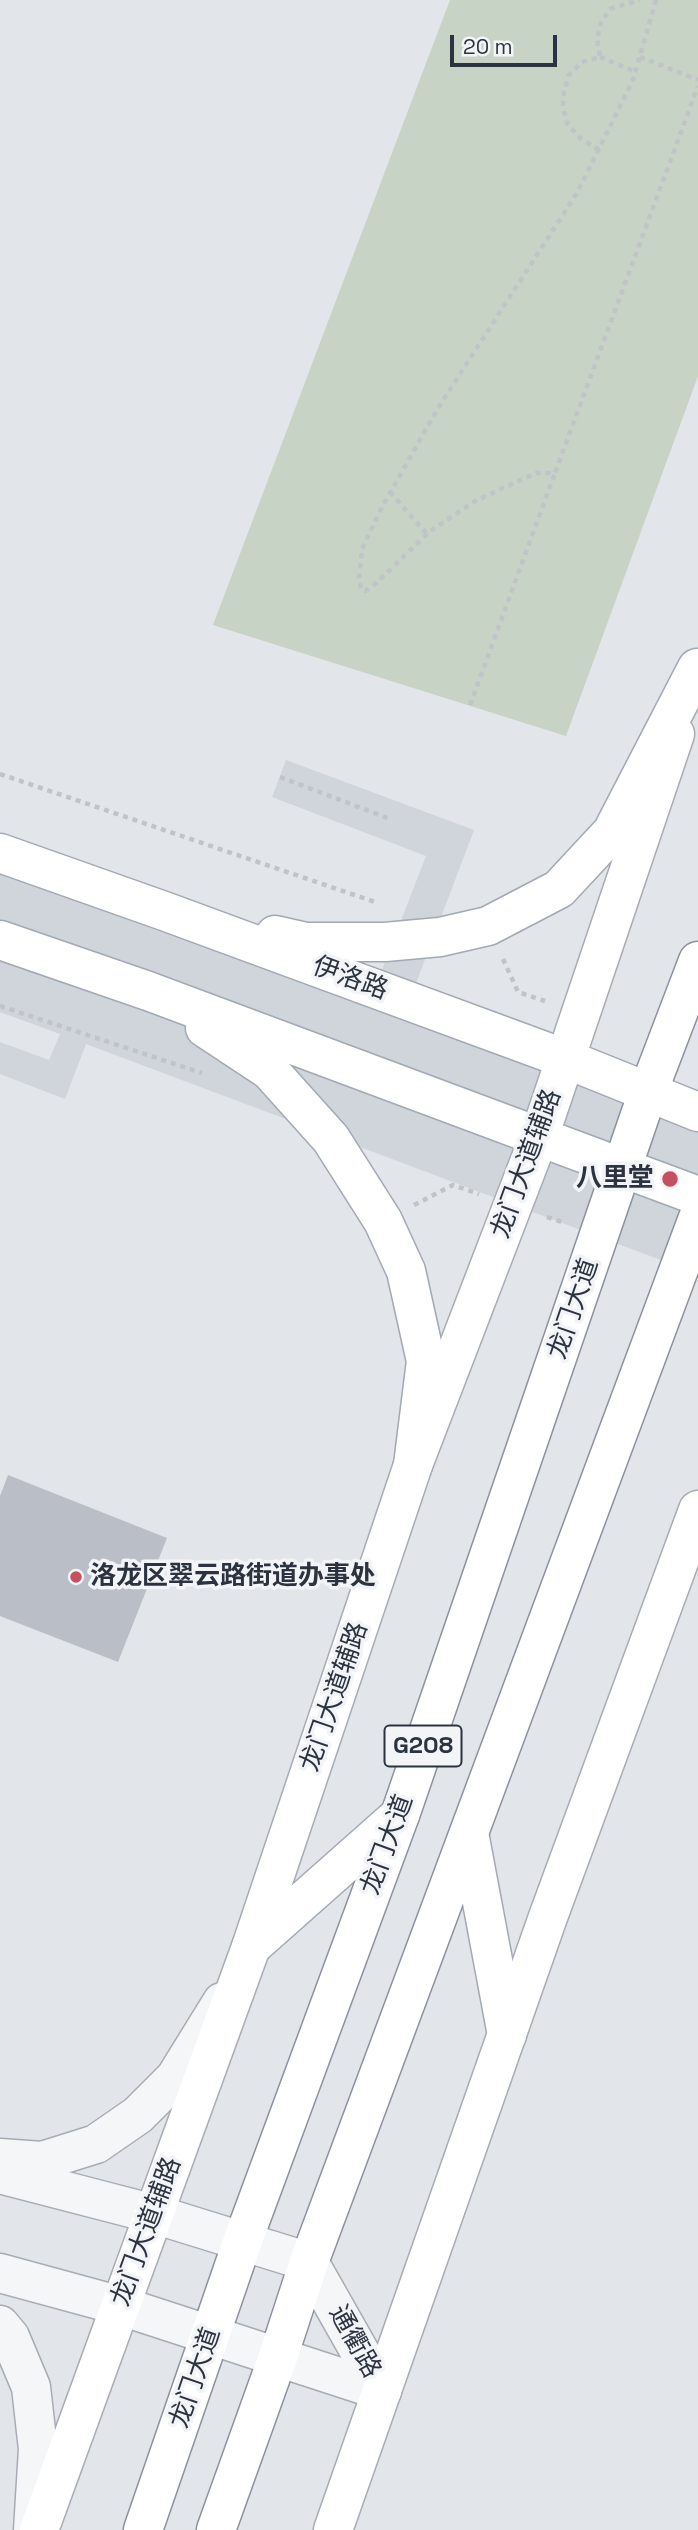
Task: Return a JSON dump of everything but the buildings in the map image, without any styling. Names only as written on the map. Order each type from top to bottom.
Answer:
[{"type":"main road","points":[[164,911],[306,942],[398,941],[440,937],[488,926],[559,889],[612,832],[698,667]]},
{"type":"main road","name":"龙门大道辅路","points":[[39,2530],[248,1958],[413,1465],[539,1137],[698,667]]},
{"type":"main road","name":"伊洛路","points":[[0,853],[566,1059],[698,1112]]},
{"type":"main road","points":[[0,940],[148,991],[698,1196]]},
{"type":"main road","name":"龙门大道","points":[[143,2530],[243,2240],[400,1815],[648,1092],[698,961]]},
{"type":"main road","points":[[148,991],[270,1071],[331,1139],[383,1222],[406,1271],[426,1361],[413,1465]]},
{"type":"main road","name":"G208","points":[[215,2530],[278,2357],[309,2262],[698,1218]]},
{"type":"main road","points":[[333,2530],[507,2035],[697,1514]]},
{"type":"main road","points":[[248,1958],[400,1815]]},
{"type":"main road","points":[[469,1833],[507,2035]]},
{"type":"street","points":[[0,2158],[42,2161],[96,2144],[138,2115],[175,2078],[248,1958]]},
{"type":"street","points":[[0,2174],[154,2214],[309,2262]]},
{"type":"street","name":"通衢路","points":[[309,2262],[382,2391]]},
{"type":"street","name":"通衢路","points":[[0,2273],[121,2306],[382,2391]]},
{"type":"street","points":[[0,2325],[10,2337],[31,2388],[38,2449],[33,2530]]},
{"type":"path","points":[[600,57],[597,39],[601,23],[610,9],[640,0]]},
{"type":"path","points":[[555,473],[536,472],[477,500],[427,534],[372,587],[365,591],[361,589],[359,578],[362,549],[390,492],[438,408],[577,194],[636,72],[656,0]]},
{"type":"path","points":[[599,150],[580,138],[567,123],[563,107],[569,75],[582,62],[600,57],[636,72]]},
{"type":"path","points":[[640,57],[698,80]]},
{"type":"path","points":[[470,705],[698,86]]},
{"type":"path","points":[[390,492],[427,534]]},
{"type":"path","points":[[280,777],[390,819]]},
{"type":"shaded area","points":[[286,760],[474,830],[415,986],[698,1091],[698,1274],[86,1044],[65,1099],[0,1074],[0,1042],[49,1060],[60,1034],[0,1012],[0,834],[380,975],[426,856],[272,797]]},
{"type":"green space","points":[[450,0],[698,0],[698,376],[566,736],[213,625]]},
{"type":"place","name":"八里堂","points":[[670,1179]]},
{"type":"place","name":"洛龙区翠云路街道办事处","points":[[76,1577]]}]
